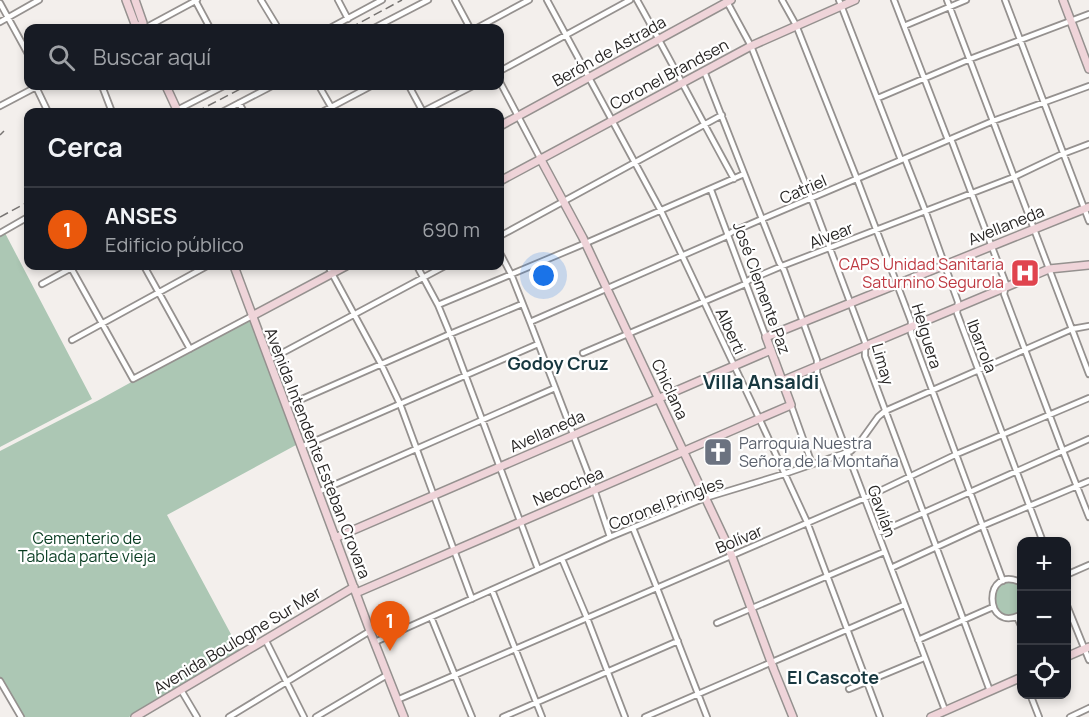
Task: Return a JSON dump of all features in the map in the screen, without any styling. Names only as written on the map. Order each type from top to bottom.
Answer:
[{"type":"street","points":[[0,22],[39,0]]},
{"type":"street","points":[[126,0],[135,24]]},
{"type":"street","points":[[135,0],[143,24]]},
{"type":"street","points":[[151,24],[196,0],[208,24]]},
{"type":"street","points":[[261,0],[276,24]]},
{"type":"street","points":[[338,0],[348,19]]},
{"type":"street","points":[[338,24],[382,0]]},
{"type":"street","points":[[384,24],[428,0]]},
{"type":"street","points":[[455,0],[468,24]]},
{"type":"street","points":[[484,24],[529,0]]},
{"type":"street","name":"Alberti","points":[[547,0],[661,211],[759,418],[807,522],[880,717]]},
{"type":"street","points":[[504,69],[630,0]]},
{"type":"street","points":[[637,0],[734,179]]},
{"type":"street","name":"Helguera","points":[[782,0],[796,25],[897,284],[911,321],[911,333],[1003,581]]},
{"type":"street","name":"Coronel Brandsen","points":[[504,179],[751,46],[841,3],[855,0]]},
{"type":"street","points":[[894,0],[923,78],[972,192],[1006,284],[1004,294],[1089,517]]},
{"type":"street","points":[[947,0],[1089,374]]},
{"type":"street","points":[[904,26],[966,0]]},
{"type":"street","points":[[1005,0],[1063,154],[1087,208],[1089,222]]},
{"type":"street","points":[[1063,0],[1089,69]]},
{"type":"street","name":"Berón de Astrada","points":[[504,124],[728,1]]},
{"type":"street","name":"Limay","points":[[728,1],[751,46],[811,198],[865,342],[865,356],[990,691]]},
{"type":"street","points":[[0,3],[24,47]]},
{"type":"street","name":"Ibarrola","points":[[841,3],[878,99],[925,210],[958,302],[957,313],[1041,537]]},
{"type":"street","points":[[878,99],[970,59],[1089,14]]},
{"type":"street","name":"Gavilán","points":[[704,70],[782,266],[817,360],[817,373],[944,713]]},
{"type":"street","name":"Catriel","points":[[530,321],[993,121],[1089,86]]},
{"type":"street","points":[[0,105],[29,90]]},
{"type":"street","points":[[39,90],[46,108]]},
{"type":"street","points":[[104,90],[110,108]]},
{"type":"street","points":[[168,90],[175,108]]},
{"type":"street","points":[[182,108],[216,90]]},
{"type":"street","points":[[230,108],[264,90]]},
{"type":"street","points":[[322,90],[332,108]]},
{"type":"street","points":[[336,108],[365,90]]},
{"type":"street","points":[[411,90],[421,108]]},
{"type":"street","points":[[431,108],[465,90]]},
{"type":"street","name":"Chiclana","points":[[504,90],[586,243],[732,555],[792,717]]},
{"type":"street","points":[[239,103],[242,108]]},
{"type":"street","points":[[504,234],[722,116]]},
{"type":"street","name":"Alvear","points":[[583,353],[782,266],[1014,177],[1089,144]]},
{"type":"street","points":[[438,305],[744,174]]},
{"type":"street","name":"José Clemente Paz","points":[[711,190],[812,464]]},
{"type":"street","name":"Avellaneda","points":[[766,337],[1087,208]]},
{"type":"street","points":[[0,232],[24,219]]},
{"type":"street","points":[[504,261],[530,321],[610,537]]},
{"type":"street","points":[[782,381],[1049,269],[1089,265]]},
{"type":"street","points":[[42,284],[65,270]]},
{"type":"street","points":[[74,270],[101,323],[134,379],[338,270]]},
{"type":"street","points":[[146,270],[190,349]]},
{"type":"street","points":[[72,340],[200,270]]},
{"type":"street","name":"Avenida Intendente Esteban Crovara","points":[[238,270],[268,360],[404,717]]},
{"type":"street","points":[[330,270],[400,404],[472,598]]},
{"type":"street","points":[[419,270],[438,305],[450,334],[538,569]]},
{"type":"street","points":[[268,360],[438,270]]},
{"type":"street","points":[[286,406],[522,304]]},
{"type":"street","name":"Coronel Pringles","points":[[375,642],[610,537],[705,498],[847,452],[857,446],[885,411],[1072,329],[1089,326]]},
{"type":"street","points":[[301,447],[538,344]]},
{"type":"street","name":"Avellaneda","points":[[335,538],[771,350]]},
{"type":"street","points":[[318,492],[555,388]]},
{"type":"street","name":"Bolívar","points":[[397,700],[865,498],[957,454],[1089,398]]},
{"type":"street","name":"Necochea","points":[[355,590],[520,522],[791,405]]},
{"type":"street","points":[[878,533],[1089,439]]},
{"type":"street","points":[[891,568],[982,526],[1089,481]]},
{"type":"street","points":[[633,528],[707,717]]},
{"type":"street","points":[[717,623],[884,552]]},
{"type":"street","points":[[562,559],[625,717]]},
{"type":"street","points":[[1071,573],[1089,565]]},
{"type":"street","points":[[1017,580],[1003,581],[994,589],[992,595],[993,607],[1001,616],[1006,618],[1017,616]]},
{"type":"street","name":"Avenida Boulogne Sur Mer","points":[[135,717],[265,639],[355,590]]},
{"type":"street","points":[[492,590],[542,717]]},
{"type":"street","points":[[645,717],[904,605]]},
{"type":"street","points":[[918,640],[993,607]]},
{"type":"street","points":[[1071,614],[1087,648],[1089,660]]},
{"type":"street","points":[[431,616],[472,717]]},
{"type":"street","points":[[229,717],[370,631]]},
{"type":"street","points":[[265,639],[304,717]]},
{"type":"street","points":[[503,717],[678,641]]},
{"type":"street","points":[[1071,655],[1087,648]]},
{"type":"street","points":[[849,689],[924,658]]},
{"type":"street","points":[[316,717],[387,675]]},
{"type":"street","points":[[931,717],[1017,679]]},
{"type":"street","points":[[0,683],[21,717]]},
{"type":"street","points":[[181,690],[197,717]]},
{"type":"street","points":[[1032,699],[1040,717]]},
{"type":"street","points":[[1070,717],[1089,708]]},
{"type":"green space","points":[[5,233],[92,399],[0,447],[0,236]]},
{"type":"green space","name":"Cementerio de Tablada parte vieja","points":[[246,319],[250,321],[296,445],[167,515],[240,651],[129,717],[23,717],[0,679],[0,451],[97,401]]},
{"type":"green space","points":[[1013,581],[1017,583],[1017,615],[1012,617],[999,612],[994,600],[998,588],[1004,583]]},
{"type":"railway","points":[[357,24],[402,0]]},
{"type":"railway","points":[[204,108],[238,90]]},
{"type":"railway","points":[[0,135],[4,131]]},
{"type":"railway","points":[[0,217],[24,204]]},
{"type":"place","name":"CAPS Unidad Sanitaria Saturnino Segurola","points":[[1025,273]]},
{"type":"place","name":"Parroquia Nuestra Señora de la Montaña","points":[[718,452]]},
{"type":"place","name":"ANSES","points":[[390,651]]},
{"type":"district","name":"Godoy Cruz","points":[[558,364]]},
{"type":"district","name":"Villa Ansaldi","points":[[761,382]]},
{"type":"district","name":"El Cascote","points":[[833,678]]}]
